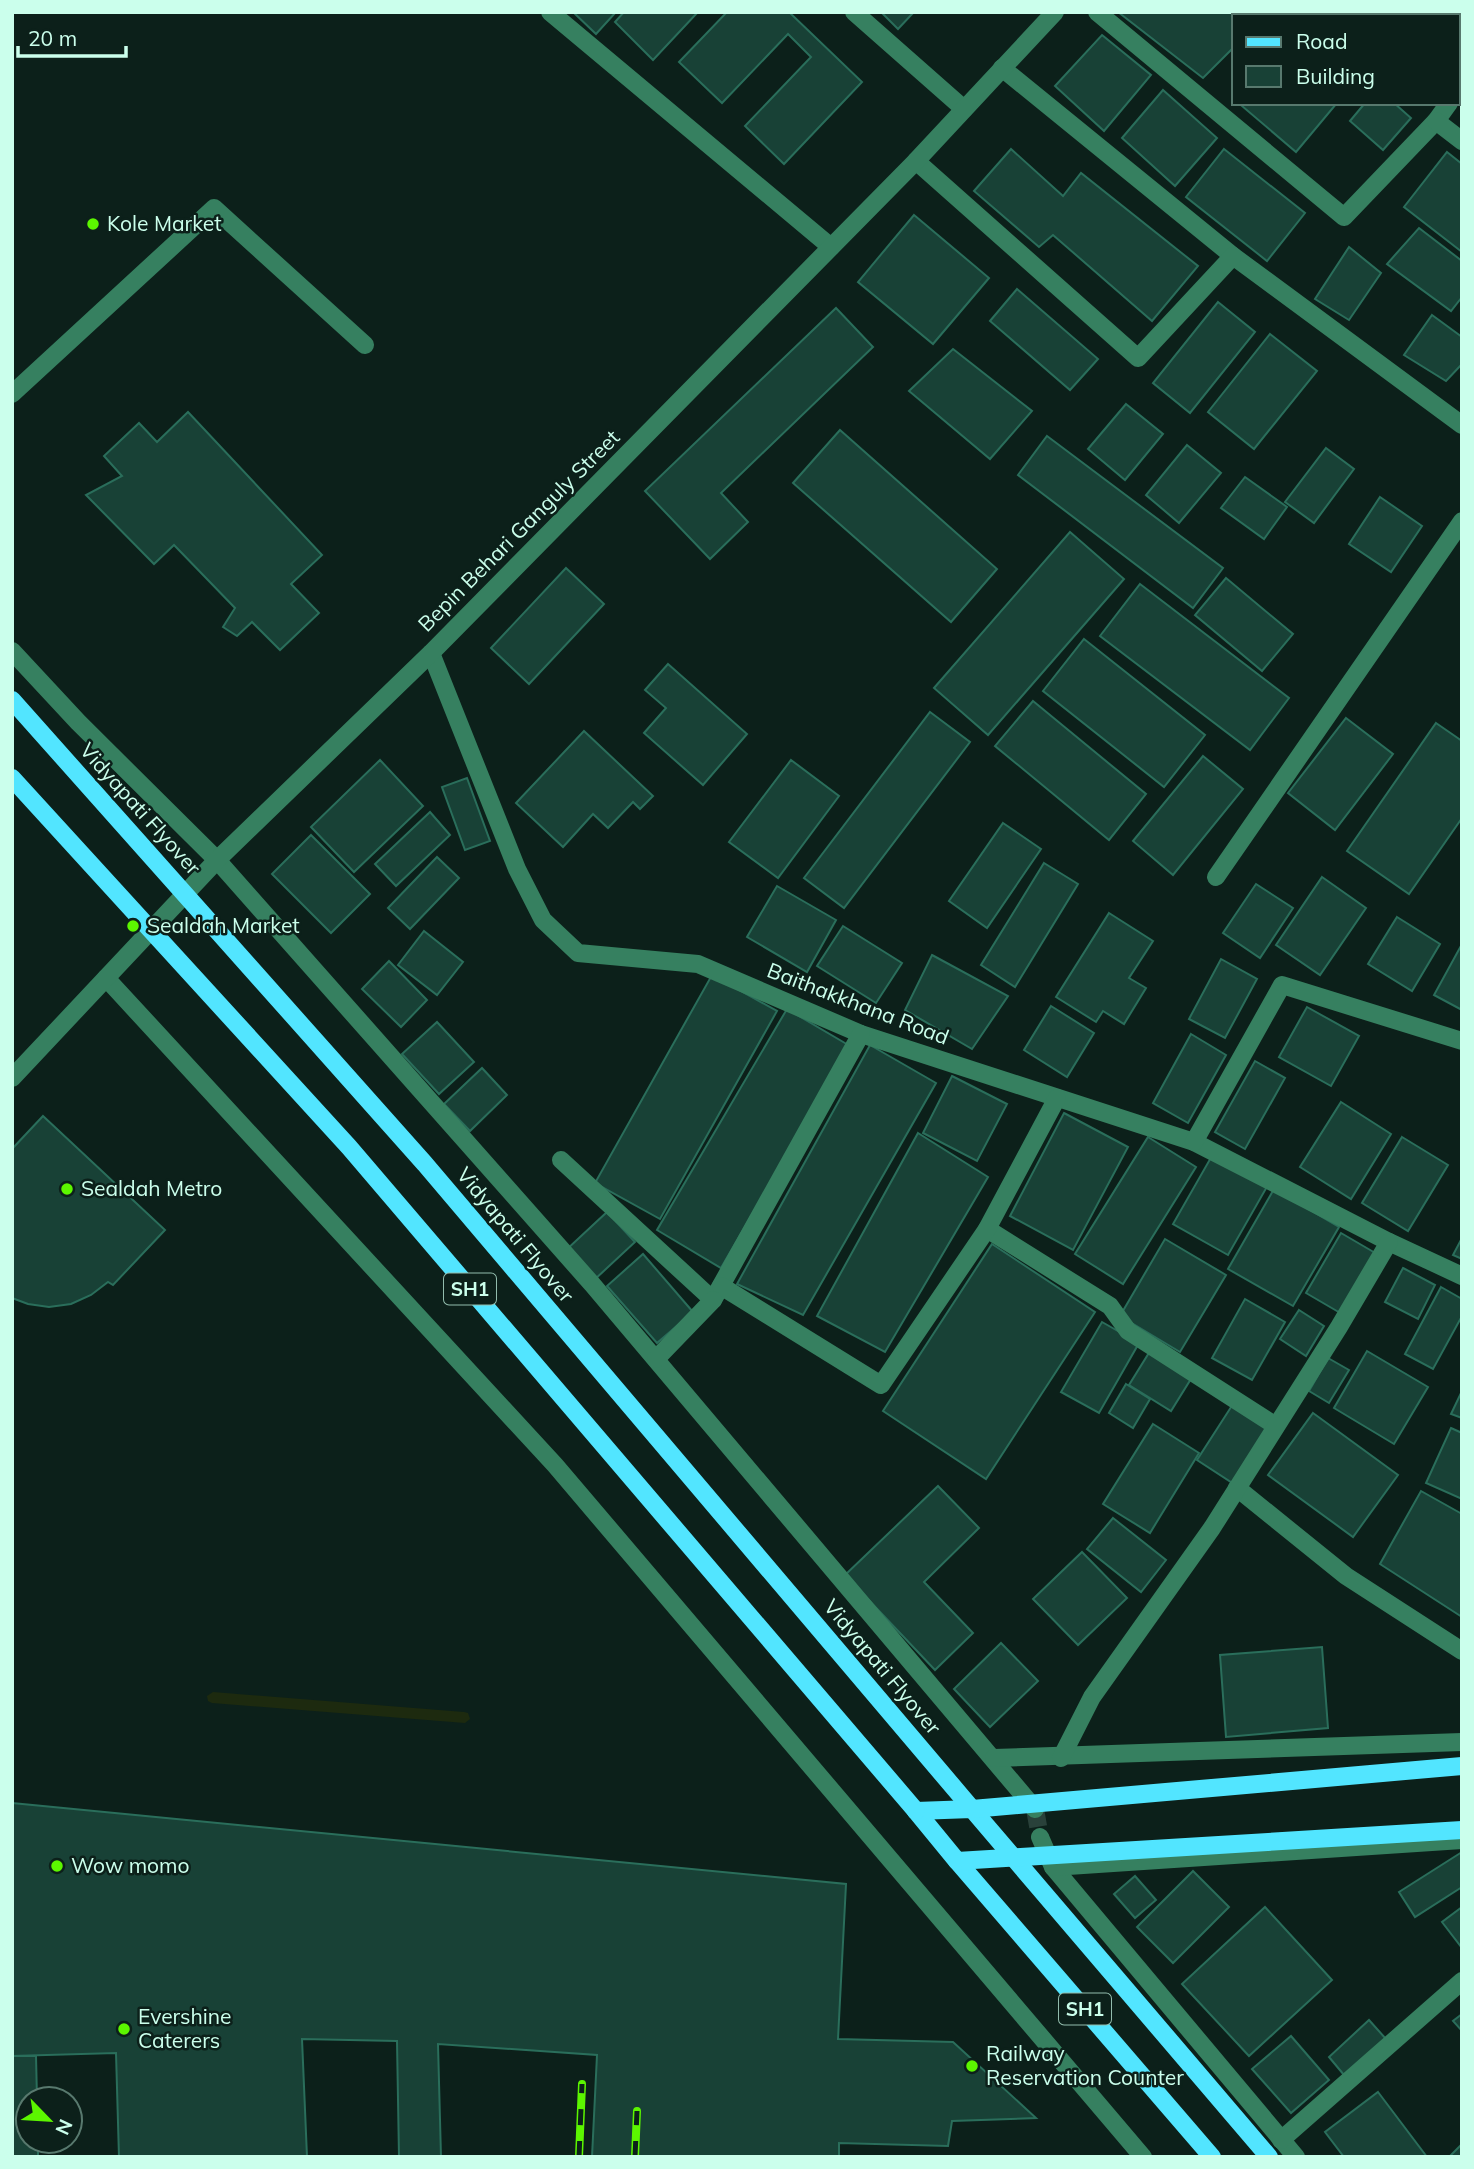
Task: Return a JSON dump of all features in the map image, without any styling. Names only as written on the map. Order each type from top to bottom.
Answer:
[{"type":"main road","name":"Vidyapati Flyover","points":[[12,700],[425,1164],[1269,2157]]},
{"type":"main road","name":"SH1","points":[[12,778],[349,1147],[1212,2157]]},
{"type":"main road","points":[[916,1811],[972,1809],[1462,1766]]},
{"type":"main road","points":[[957,1861],[1462,1830]]},
{"type":"street","points":[[550,12],[831,247]]},
{"type":"street","points":[[854,12],[964,109]]},
{"type":"street","name":"Bepin Behari Ganguly Street","points":[[12,1078],[217,860],[432,653],[916,161],[1055,12]]},
{"type":"street","points":[[1097,12],[1344,217],[1436,121],[1448,105]]},
{"type":"street","points":[[1002,68],[1233,256],[1462,425]]},
{"type":"street","points":[[1436,121],[1462,141]]},
{"type":"street","points":[[916,161],[1138,358],[1233,256]]},
{"type":"street","points":[[12,394],[214,208],[365,345]]},
{"type":"street","points":[[1216,877],[1462,521]]},
{"type":"street","points":[[12,652],[78,722],[217,860],[656,1359],[1035,1809]]},
{"type":"street","name":"Baithakkhana Road","points":[[432,653],[517,869],[543,919],[578,953],[698,964],[861,1034],[1194,1142],[1389,1242],[1462,1276]]},
{"type":"street","points":[[106,978],[555,1465],[1143,2157]]},
{"type":"street","points":[[1194,1142],[1282,985],[1462,1041]]},
{"type":"street","points":[[656,1359],[717,1293],[861,1034]]},
{"type":"street","points":[[561,1160],[717,1293],[881,1385],[987,1229],[1057,1098]]},
{"type":"street","points":[[987,1229],[1110,1306],[1128,1331],[1276,1426]]},
{"type":"street","points":[[1061,1758],[1092,1697],[1212,1528],[1389,1242]]},
{"type":"street","points":[[1237,1488],[1346,1576],[1462,1651]]},
{"type":"street","points":[[994,1758],[1061,1758],[1462,1742]]},
{"type":"street","points":[[1040,1837],[1053,1867],[1296,2157]]},
{"type":"street","points":[[1053,1867],[1462,1840]]},
{"type":"street","points":[[1281,2140],[1462,1982]]},
{"type":"green space","points":[[213,1692],[464,1712],[468,1713],[470,1719],[465,1723],[212,1703],[207,1696]]},
{"type":"building","points":[[573,12],[616,12],[596,34]]},
{"type":"building","points":[[624,12],[698,12],[653,60],[615,22]]},
{"type":"building","points":[[727,12],[789,12],[862,82],[784,164],[745,126],[811,57],[788,34],[722,103],[679,62]]},
{"type":"building","points":[[881,12],[914,12],[898,29]]},
{"type":"building","points":[[1118,12],[1270,12],[1232,14],[1232,49],[1203,78]]},
{"type":"building","points":[[1457,12],[1459,14],[1409,14]]},
{"type":"building","points":[[1460,15],[1462,17],[1460,56]]},
{"type":"building","points":[[1102,35],[1151,75],[1104,131],[1055,86]]},
{"type":"building","points":[[1163,90],[1217,138],[1175,186],[1122,138]]},
{"type":"building","points":[[1243,105],[1335,105],[1296,152]]},
{"type":"building","points":[[1363,105],[1396,105],[1411,118],[1383,150],[1350,121]]},
{"type":"building","points":[[1011,149],[1063,196],[1081,173],[1198,266],[1152,321],[1053,235],[1039,247],[974,191]]},
{"type":"building","points":[[1224,149],[1305,213],[1267,261],[1186,197]]},
{"type":"building","points":[[1447,152],[1462,164],[1462,252],[1404,207]]},
{"type":"building","points":[[914,215],[989,278],[933,344],[858,282]]},
{"type":"building","points":[[1419,228],[1462,261],[1462,297],[1451,311],[1387,264]]},
{"type":"building","points":[[1349,247],[1381,273],[1349,320],[1315,299]]},
{"type":"building","points":[[1017,289],[1098,359],[1070,390],[990,321]]},
{"type":"building","points":[[1218,302],[1255,332],[1190,413],[1153,383]]},
{"type":"building","points":[[836,308],[873,347],[721,493],[748,522],[710,559],[645,491]]},
{"type":"building","points":[[1432,315],[1462,337],[1462,364],[1446,381],[1404,355]]},
{"type":"building","points":[[1270,334],[1317,371],[1254,449],[1208,412]]},
{"type":"building","points":[[953,349],[1032,411],[990,459],[909,391]]},
{"type":"building","points":[[1126,404],[1163,434],[1125,480],[1088,449]]},
{"type":"building","points":[[188,412],[322,555],[291,584],[319,613],[280,650],[252,622],[237,636],[223,627],[235,608],[174,545],[154,564],[86,495],[122,476],[104,456],[139,423],[157,442]]},
{"type":"building","points":[[840,430],[997,569],[951,622],[793,483]]},
{"type":"building","points":[[1047,436],[1223,568],[1193,608],[1018,475]]},
{"type":"building","points":[[1187,445],[1221,473],[1179,523],[1146,495]]},
{"type":"building","points":[[1326,448],[1354,469],[1314,523],[1285,502]]},
{"type":"building","points":[[1245,477],[1287,507],[1264,539],[1221,508]]},
{"type":"building","points":[[1380,497],[1422,526],[1391,572],[1349,544]]},
{"type":"building","points":[[1070,532],[1124,579],[988,735],[934,688]]},
{"type":"building","points":[[566,568],[604,604],[529,684],[491,648]]},
{"type":"building","points":[[1226,578],[1293,634],[1262,671],[1195,615]]},
{"type":"building","points":[[1140,584],[1289,698],[1250,750],[1100,636]]},
{"type":"building","points":[[1084,639],[1205,735],[1164,787],[1043,691]]},
{"type":"building","points":[[668,664],[747,734],[703,785],[644,733],[666,708],[645,690]]},
{"type":"building","points":[[1033,701],[1146,794],[1109,840],[995,746]]},
{"type":"building","points":[[930,712],[970,742],[844,908],[804,878]]},
{"type":"building","points":[[1346,718],[1393,754],[1335,830],[1288,793]]},
{"type":"building","points":[[1436,723],[1462,741],[1462,818],[1409,894],[1347,851]]},
{"type":"building","points":[[584,731],[653,796],[640,809],[633,802],[608,828],[593,814],[563,847],[516,803]]},
{"type":"building","points":[[1203,756],[1243,789],[1173,875],[1133,841]]},
{"type":"building","points":[[380,760],[423,806],[354,872],[311,827]]},
{"type":"building","points":[[791,760],[839,796],[778,878],[729,842]]},
{"type":"building","points":[[467,778],[490,841],[465,850],[442,787]]},
{"type":"building","points":[[430,812],[450,835],[396,886],[375,864]]},
{"type":"building","points":[[1003,823],[1041,849],[987,928],[949,901]]},
{"type":"building","points":[[311,835],[370,894],[331,933],[272,874]]},
{"type":"building","points":[[437,857],[459,878],[410,929],[388,908]]},
{"type":"building","points":[[1044,863],[1078,884],[1015,987],[981,965]]},
{"type":"building","points":[[1322,877],[1366,908],[1320,975],[1276,945]]},
{"type":"building","points":[[1256,884],[1293,908],[1260,958],[1223,933]]},
{"type":"building","points":[[777,886],[836,920],[807,972],[747,937]]},
{"type":"building","points":[[1109,913],[1153,941],[1129,978],[1146,988],[1124,1024],[1103,1011],[1096,1022],[1056,997]]},
{"type":"building","points":[[1397,917],[1440,944],[1412,991],[1368,964]]},
{"type":"building","points":[[843,926],[902,963],[876,1003],[817,966]]},
{"type":"building","points":[[424,931],[463,962],[437,995],[398,965]]},
{"type":"building","points":[[1462,944],[1462,1010],[1434,995]]},
{"type":"building","points":[[932,955],[1008,996],[972,1049],[905,1010]]},
{"type":"building","points":[[1221,959],[1257,979],[1225,1038],[1189,1019]]},
{"type":"building","points":[[389,961],[427,1000],[401,1027],[362,989]]},
{"type":"building","points":[[712,975],[777,1011],[660,1219],[595,1183]]},
{"type":"building","points":[[1051,1006],[1094,1033],[1067,1077],[1024,1050]]},
{"type":"building","points":[[1307,1007],[1359,1036],[1331,1086],[1279,1057]]},
{"type":"building","points":[[787,1009],[850,1046],[721,1268],[657,1230]]},
{"type":"building","points":[[437,1022],[474,1062],[439,1094],[402,1054]]},
{"type":"building","points":[[1191,1034],[1226,1055],[1188,1123],[1153,1103]]},
{"type":"building","points":[[870,1045],[936,1083],[803,1315],[737,1284]]},
{"type":"building","points":[[1255,1061],[1285,1078],[1245,1149],[1215,1132]]},
{"type":"building","points":[[482,1068],[507,1095],[470,1131],[444,1104]]},
{"type":"building","points":[[952,1076],[1007,1104],[977,1161],[923,1133]]},
{"type":"building","points":[[1341,1102],[1391,1134],[1351,1199],[1300,1167]]},
{"type":"building","points":[[1064,1113],[1128,1147],[1073,1250],[1010,1216]]},
{"type":"building","name":"Sealdah Metro","points":[[43,1116],[165,1230],[113,1285],[108,1282],[91,1295],[71,1304],[49,1307],[12,1298],[12,1149]]},
{"type":"building","points":[[918,1133],[988,1177],[885,1352],[817,1316]]},
{"type":"building","points":[[1148,1137],[1196,1167],[1123,1284],[1075,1254]]},
{"type":"building","points":[[1402,1137],[1448,1165],[1408,1231],[1362,1203]]},
{"type":"building","points":[[1213,1154],[1268,1185],[1228,1255],[1173,1224]]},
{"type":"building","points":[[1274,1189],[1339,1227],[1293,1306],[1228,1269]]},
{"type":"building","points":[[607,1212],[635,1242],[593,1281],[565,1251]]},
{"type":"building","points":[[1341,1233],[1377,1254],[1342,1314],[1306,1293]]},
{"type":"building","points":[[1462,1238],[1462,1259],[1453,1255]]},
{"type":"building","points":[[1165,1239],[1226,1275],[1180,1352],[1120,1316]]},
{"type":"building","points":[[992,1244],[1095,1312],[986,1479],[883,1411]]},
{"type":"building","points":[[643,1254],[693,1312],[657,1343],[607,1286]]},
{"type":"building","points":[[1403,1268],[1435,1285],[1418,1319],[1385,1302]]},
{"type":"building","points":[[1441,1287],[1462,1299],[1462,1316],[1433,1369],[1405,1354]]},
{"type":"building","points":[[1245,1299],[1285,1322],[1252,1380],[1212,1358]]},
{"type":"building","points":[[1299,1310],[1324,1326],[1306,1356],[1280,1339]]},
{"type":"building","points":[[1102,1322],[1139,1343],[1099,1413],[1061,1392]]},
{"type":"building","points":[[1152,1348],[1194,1374],[1171,1411],[1129,1385]]},
{"type":"building","points":[[1367,1351],[1428,1387],[1394,1444],[1334,1408]]},
{"type":"building","points":[[1328,1358],[1349,1370],[1329,1403],[1309,1391]]},
{"type":"building","points":[[1126,1384],[1150,1399],[1133,1428],[1109,1413]]},
{"type":"building","points":[[1462,1391],[1462,1418],[1451,1414]]},
{"type":"building","points":[[1233,1404],[1270,1427],[1234,1484],[1197,1460]]},
{"type":"building","points":[[1313,1413],[1398,1475],[1353,1537],[1268,1475]]},
{"type":"building","points":[[1153,1424],[1199,1453],[1150,1533],[1103,1504]]},
{"type":"building","points":[[1451,1428],[1462,1433],[1462,1499],[1426,1483]]},
{"type":"building","points":[[938,1486],[979,1528],[924,1582],[973,1633],[935,1670],[845,1575]]},
{"type":"building","points":[[1421,1491],[1462,1514],[1462,1617],[1380,1564]]},
{"type":"building","points":[[1113,1518],[1166,1560],[1141,1592],[1087,1549]]},
{"type":"building","points":[[1082,1552],[1127,1598],[1078,1645],[1033,1599]]},
{"type":"building","points":[[1001,1643],[1038,1681],[990,1727],[954,1689]]},
{"type":"building","points":[[1322,1647],[1328,1728],[1226,1737],[1220,1655]]},
{"type":"building","points":[[12,1803],[846,1884],[838,2039],[953,2042],[1036,2118],[952,2121],[948,2146],[839,2143],[839,2157],[592,2157],[597,2055],[438,2044],[441,2157],[399,2157],[397,2041],[302,2039],[307,2157],[119,2157],[116,2053],[12,2056]]},
{"type":"building","points":[[1462,1852],[1462,1887],[1415,1917],[1399,1892]]},
{"type":"building","points":[[1193,1871],[1229,1907],[1173,1963],[1137,1927]]},
{"type":"building","points":[[1135,1876],[1156,1900],[1135,1918],[1114,1894]]},
{"type":"building","points":[[1265,1907],[1332,1980],[1249,2056],[1182,1984]]},
{"type":"building","points":[[1462,1907],[1462,1948],[1442,1922]]},
{"type":"building","points":[[1462,2014],[1462,2031],[1453,2021]]},
{"type":"building","points":[[1369,2020],[1386,2039],[1344,2075],[1329,2057]]},
{"type":"building","points":[[1291,2036],[1329,2080],[1291,2113],[1252,2069]]},
{"type":"building","points":[[12,2056],[36,2056],[37,2085],[14,2085],[14,2155],[38,2157],[12,2157]]},
{"type":"building","points":[[1378,2092],[1427,2157],[1344,2157],[1325,2132]]},
{"type":"building","points":[[1462,2144],[1462,2157],[1449,2157]]},
{"type":"tunnel","points":[[1035,1809],[1040,1837]]},
{"type":"railway","points":[[579,2157],[582,2084]]},
{"type":"railway","points":[[635,2157],[637,2111]]},
{"type":"place","name":"Kole Market","points":[[93,224]]},
{"type":"place","name":"Sealdah Market","points":[[133,926]]},
{"type":"place","name":"Sealdah Metro","points":[[67,1189]]},
{"type":"place","name":"Wow momo","points":[[57,1866]]},
{"type":"place","name":"Evershine Caterers","points":[[124,2029]]},
{"type":"place","name":"Railway Reservation Counter","points":[[972,2066]]}]
